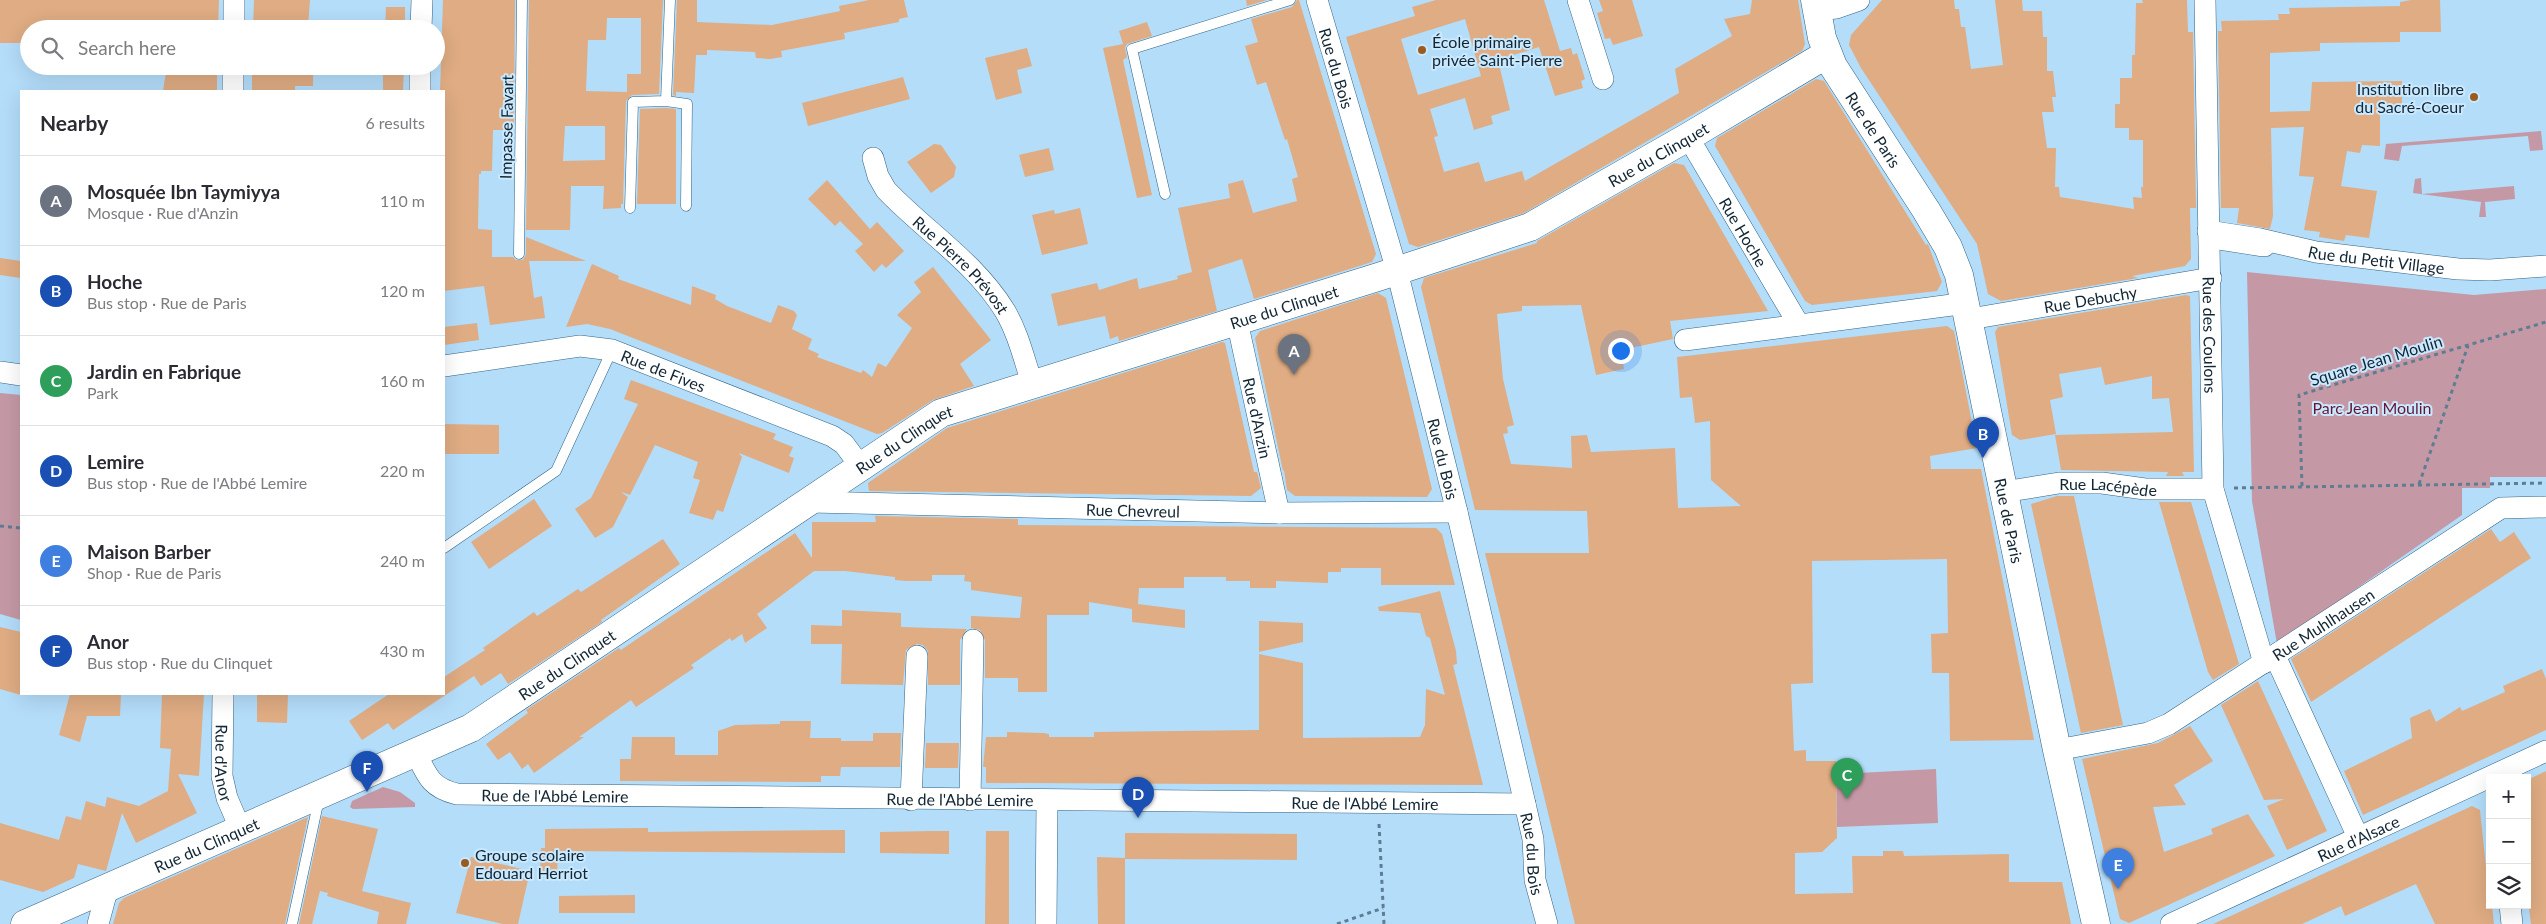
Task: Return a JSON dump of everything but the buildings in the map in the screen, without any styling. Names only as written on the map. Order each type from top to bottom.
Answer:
[{"type":"street","points":[[234,0],[234,20]]},
{"type":"street","points":[[421,20],[422,0]]},
{"type":"street","name":"Rue du Bois","points":[[1317,0],[1397,271],[1457,512],[1533,839],[1535,880],[1547,924]]},
{"type":"street","points":[[1578,0],[1603,79]]},
{"type":"street","points":[[1816,5],[1836,8],[1859,0]]},
{"type":"street","name":"Rue des Coulons","points":[[2204,0],[2213,489],[2270,659]]},
{"type":"street","name":"Rue de Paris","points":[[1816,5],[1827,54],[1840,78],[1937,228],[1954,261],[1968,311],[2003,492],[2057,750],[2096,924]]},
{"type":"street","name":"Rue du Clinquet","points":[[24,924],[240,828],[416,753],[485,719],[941,413],[1032,383],[1397,271],[1530,227],[1688,137],[1827,54]]},
{"type":"street","points":[[233,75],[233,90]]},
{"type":"street","points":[[420,75],[420,90]]},
{"type":"street","name":"Rue Hoche","points":[[1688,137],[1799,325]]},
{"type":"street","name":"Rue Pierre Prévost","points":[[873,158],[878,176],[886,190],[967,265],[998,301],[1012,326],[1032,383]]},
{"type":"street","name":"Rue du Petit Village","points":[[2208,237],[2275,243],[2316,252],[2458,269],[2490,270],[2546,266]]},
{"type":"street","name":"Rue Debuchy","points":[[1968,311],[2210,278]]},
{"type":"street","points":[[1685,340],[1799,325],[1968,311]]},
{"type":"street","name":"Rue d'Anzin","points":[[1237,321],[1279,513]]},
{"type":"street","name":"Rue de Fives","points":[[445,366],[580,346],[612,350],[832,436],[848,448],[861,467]]},
{"type":"street","points":[[0,372],[20,375]]},
{"type":"street","name":"Rue Lacépède","points":[[2003,492],[2060,483],[2102,483],[2145,490],[2213,489]]},
{"type":"street","name":"Rue Chevreul","points":[[811,502],[1279,513],[1457,512]]},
{"type":"street","name":"Rue Muhlhausen","points":[[2358,837],[2270,659],[2501,508],[2546,507]]},
{"type":"street","points":[[970,800],[973,640]]},
{"type":"street","points":[[911,800],[917,656]]},
{"type":"street","points":[[2057,750],[2157,730],[2270,659]]},
{"type":"street","name":"Rue d'Anor","points":[[223,695],[222,776],[227,798],[240,828]]},
{"type":"street","name":"Rue d'Alsace","points":[[2498,774],[2546,751]]},
{"type":"street","name":"Rue de l'Abbé Lemire","points":[[416,753],[434,785],[445,792],[457,794],[911,800],[1525,804]]},
{"type":"street","name":"Rue d'Alsace","points":[[2172,924],[2486,780]]},
{"type":"street","points":[[1046,924],[1047,801]]},
{"type":"street","points":[[98,924],[108,887]]},
{"type":"street","points":[[2510,909],[2512,924]]},
{"type":"lane","name":"Impasse Favart","points":[[519,254],[522,0]]},
{"type":"lane","points":[[666,101],[670,0]]},
{"type":"lane","points":[[1164,194],[1132,49],[1290,0]]},
{"type":"lane","points":[[630,208],[633,102],[666,101],[687,104],[686,206]]},
{"type":"lane","points":[[445,547],[556,471],[612,350]]},
{"type":"lane","points":[[292,924],[321,794]]},
{"type":"path","name":"Square Jean Moulin","points":[[2302,486],[2299,395],[2546,322]]},
{"type":"path","points":[[2419,484],[2468,345]]},
{"type":"path","points":[[2213,489],[2546,483]]},
{"type":"path","points":[[0,526],[20,528]]},
{"type":"path","points":[[1378,803],[1384,924]]},
{"type":"path","points":[[1337,924],[1383,908]]},
{"type":"green space","points":[[2541,131],[2543,150],[2530,151],[2528,136],[2402,146],[2399,161],[2384,159],[2386,144]]},
{"type":"green space","points":[[2421,178],[2422,194],[2514,186],[2515,199],[2485,202],[2486,217],[2479,217],[2481,202],[2413,193],[2415,179]]},
{"type":"green space","name":"Parc Jean Moulin","points":[[2247,272],[2474,295],[2546,289],[2546,477],[2490,477],[2490,488],[2462,488],[2462,515],[2277,644],[2252,501]]},
{"type":"green space","points":[[0,393],[20,395],[20,620],[0,614]]},
{"type":"green space","points":[[1857,761],[1857,773],[1936,769],[1938,823],[1837,827],[1836,764]]},
{"type":"green space","points":[[383,787],[400,792],[415,803],[415,807],[353,809],[350,807],[352,801]]},
{"type":"place","name":"École primaire privée Saint-Pierre","points":[[1422,50]]},
{"type":"place","name":"Institution libre du Sacré-Coeur","points":[[2474,97]]},
{"type":"place","name":"Mosquée Ibn Taymiyya","points":[[1294,375]]},
{"type":"place","name":"Hoche","points":[[1983,458]]},
{"type":"place","name":"Anor","points":[[367,792]]},
{"type":"place","name":"Jardin en Fabrique","points":[[1847,799]]},
{"type":"place","name":"Lemire","points":[[1138,818]]},
{"type":"place","name":"Groupe scolaire Edouard Herriot","points":[[465,863]]},
{"type":"place","name":"Maison Barber","points":[[2118,889]]}]
